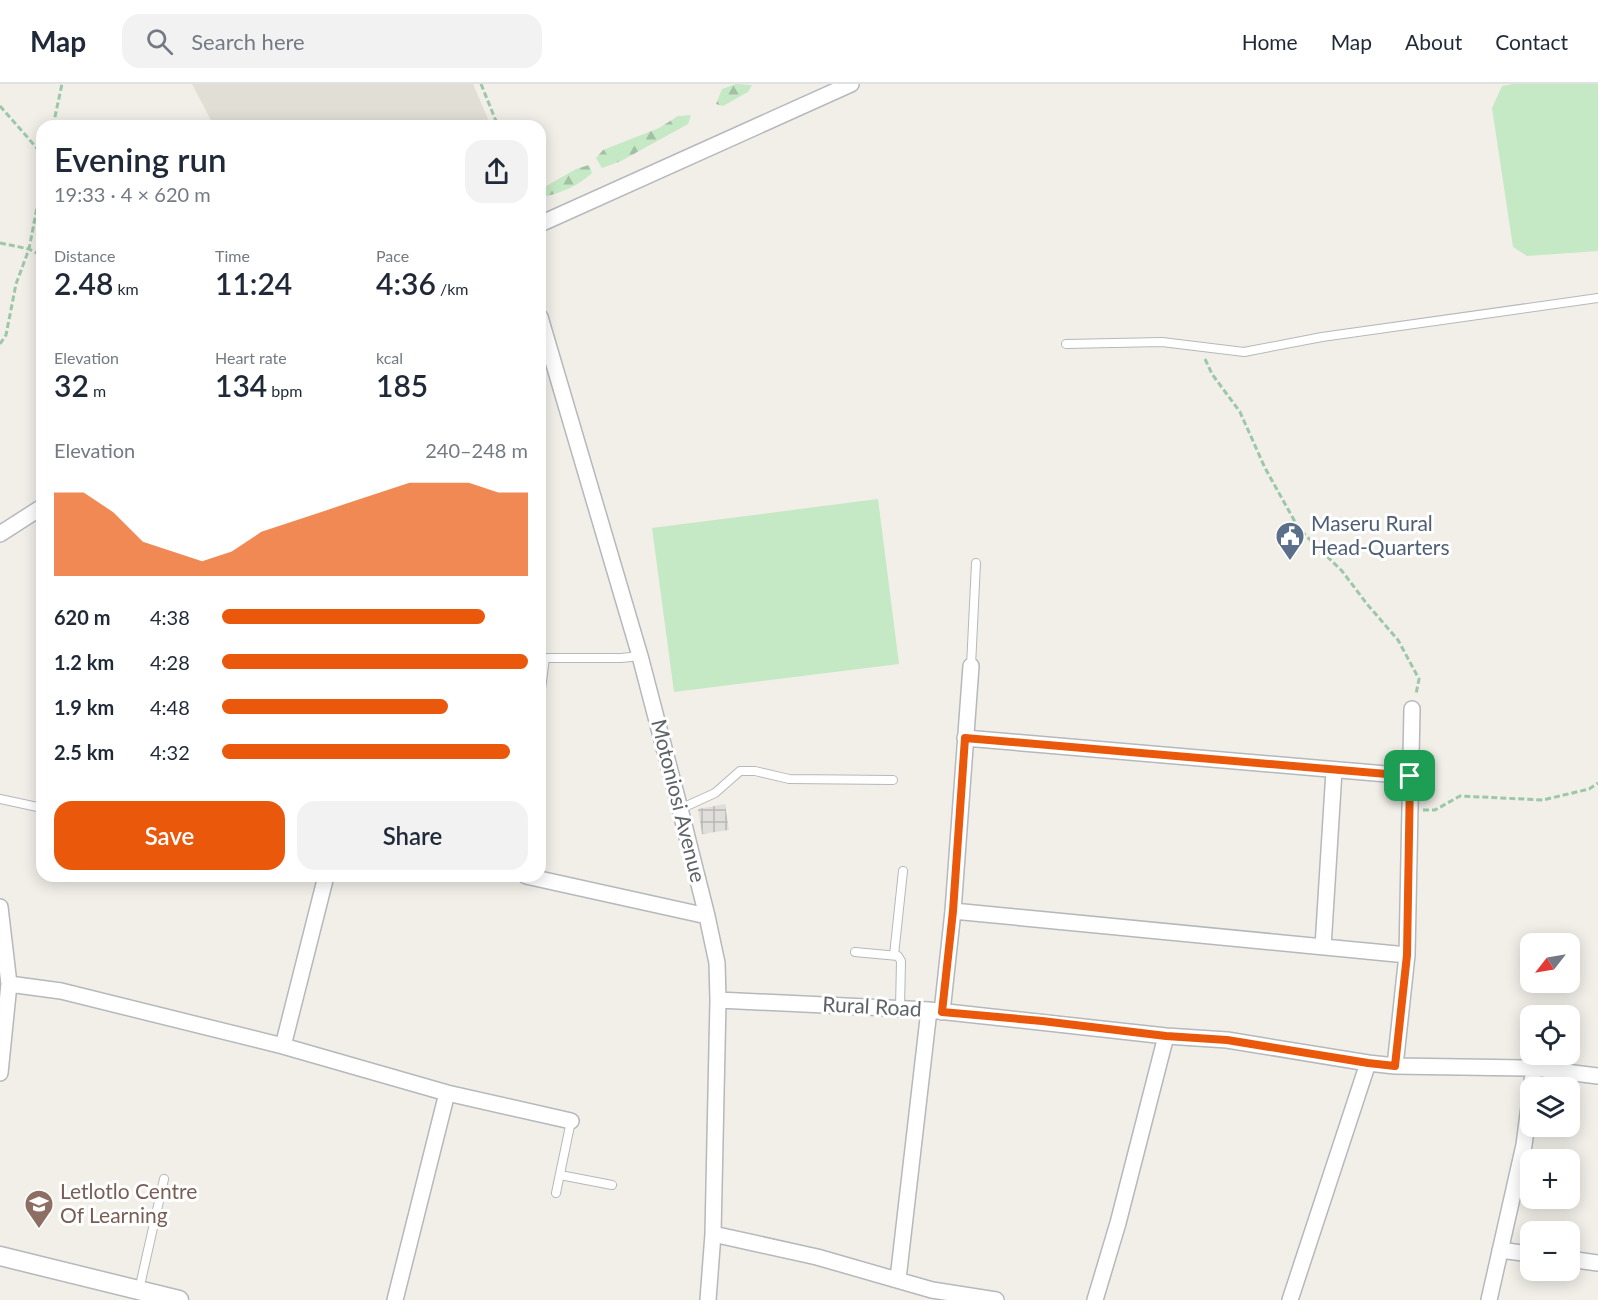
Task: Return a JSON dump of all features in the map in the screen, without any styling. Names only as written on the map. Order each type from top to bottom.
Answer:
[{"type":"street","points":[[546,221],[851,84]]},
{"type":"street","name":"Motoniosi Avenue","points":[[546,336],[640,656],[680,808],[717,963],[713,1234],[708,1300]]},
{"type":"street","points":[[0,534],[36,511]]},
{"type":"street","points":[[898,1279],[936,1011],[953,911],[971,666]]},
{"type":"street","points":[[1395,1066],[1407,955],[1412,710]]},
{"type":"street","points":[[965,738],[1410,776]]},
{"type":"street","points":[[1323,947],[1334,771]]},
{"type":"street","points":[[546,880],[707,916]]},
{"type":"street","points":[[284,1046],[325,882]]},
{"type":"street","points":[[953,911],[1407,955]]},
{"type":"street","points":[[0,1073],[9,984],[1,916]]},
{"type":"street","points":[[9,984],[61,991],[284,1046],[447,1093],[571,1121]]},
{"type":"street","name":"Rural Road","points":[[718,1000],[936,1011],[1166,1036],[1227,1040],[1395,1066],[1534,1068],[1598,1076]]},
{"type":"street","points":[[1095,1300],[1118,1223],[1166,1036]]},
{"type":"street","points":[[1290,1300],[1368,1063]]},
{"type":"street","points":[[1533,1077],[1534,1068]]},
{"type":"street","points":[[395,1300],[447,1093]]},
{"type":"street","points":[[1490,1300],[1525,1137]]},
{"type":"street","points":[[713,1234],[817,1257],[932,1290],[996,1300]]},
{"type":"street","points":[[1500,1250],[1520,1253]]},
{"type":"street","points":[[0,1256],[143,1294],[178,1300]]},
{"type":"street","points":[[1580,1261],[1598,1263]]},
{"type":"lane","points":[[1066,344],[1162,342],[1244,352],[1322,337],[1598,298]]},
{"type":"lane","points":[[971,666],[976,563]]},
{"type":"lane","points":[[546,658],[640,656]]},
{"type":"lane","points":[[680,808],[716,793],[740,771],[755,771],[789,779],[893,780]]},
{"type":"lane","points":[[0,799],[36,807]]},
{"type":"lane","points":[[894,955],[903,871]]},
{"type":"lane","points":[[855,952],[898,956],[901,961],[900,1008]]},
{"type":"lane","points":[[556,1193],[571,1121]]},
{"type":"lane","points":[[560,1175],[612,1185]]},
{"type":"lane","points":[[143,1294],[164,1179]]},
{"type":"path","points":[[54,120],[62,84]]},
{"type":"path","points":[[481,84],[496,120]]},
{"type":"path","points":[[0,106],[36,147]]},
{"type":"path","points":[[0,344],[6,335],[16,284],[29,249],[36,213]]},
{"type":"path","points":[[0,243],[29,249],[36,253]]},
{"type":"path","points":[[1199,347],[1212,374],[1240,412],[1265,468],[1299,530],[1342,571],[1398,640],[1419,679],[1412,710]]},
{"type":"path","points":[[1410,810],[1435,810],[1460,796],[1543,800],[1589,789],[1598,783]]},
{"type":"shaded area","points":[[192,84],[473,84],[488,120],[211,120]]},
{"type":"shaded area","points":[[725,804],[729,830],[702,834],[698,809]]},
{"type":"green space","points":[[736,84],[752,85],[748,92],[723,106],[716,104],[722,89]]},
{"type":"green space","points":[[1598,84],[1598,251],[1527,256],[1513,247],[1492,108],[1502,86]]},
{"type":"green space","points":[[691,115],[688,124],[621,161],[602,168],[596,158],[603,150],[659,128],[678,116]]},
{"type":"green space","points":[[589,165],[592,173],[581,182],[546,196],[546,186],[576,169]]},
{"type":"green space","points":[[878,499],[899,664],[674,692],[652,528]]},
{"type":"place","name":"Maseru Rural Head-Quarters","points":[[1290,562]]},
{"type":"place","name":"Letlotlo Centre Of Learning","points":[[39,1230]]},
{"type":"route","points":[[965,738],[1410,776],[1407,955],[1395,1066],[1227,1040],[1166,1036],[942,1012],[953,911],[965,738]]}]
